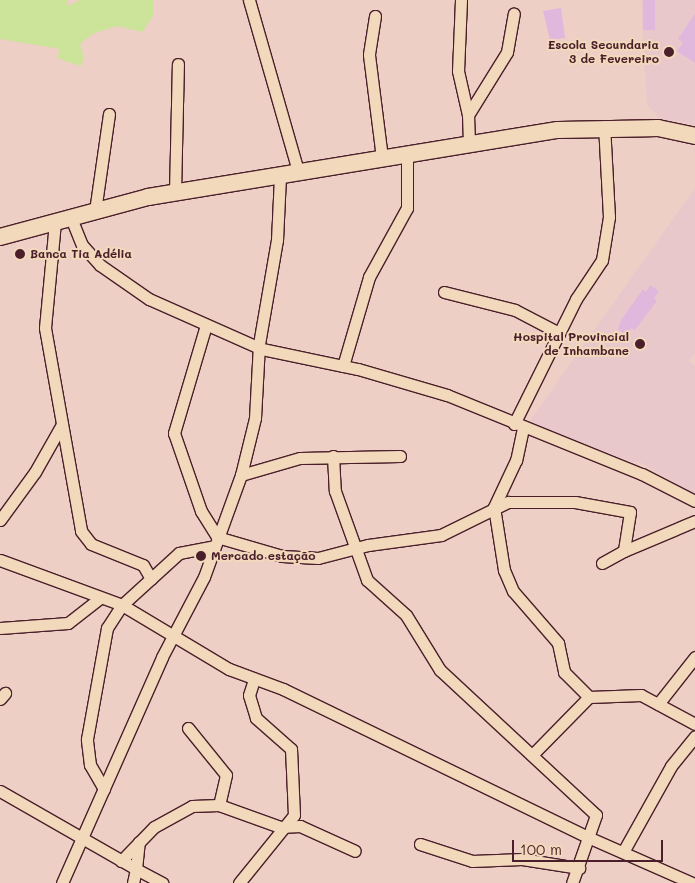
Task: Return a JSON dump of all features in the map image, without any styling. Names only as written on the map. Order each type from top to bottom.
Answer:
[{"type":"main road","points":[[0,237],[95,211],[175,193],[469,143],[604,126],[658,128],[695,136]]},
{"type":"street","points":[[249,0],[298,171]]},
{"type":"street","points":[[461,0],[458,71],[468,115],[469,143]]},
{"type":"street","points":[[468,115],[507,52],[514,14]]},
{"type":"street","points":[[375,16],[369,55],[382,158]]},
{"type":"street","points":[[175,193],[178,64]]},
{"type":"street","points":[[95,211],[109,114]]},
{"type":"street","points":[[589,697],[564,672],[558,643],[509,584],[494,508],[516,460],[518,426],[559,333],[602,260],[607,240],[604,126]]},
{"type":"street","points":[[342,366],[369,277],[407,208],[407,154]]},
{"type":"street","points":[[62,883],[174,638],[204,577],[241,475],[255,418],[259,347],[277,240],[280,176]]},
{"type":"street","points":[[63,220],[100,265],[148,299],[206,325],[259,347],[422,386],[642,474],[695,501]]},
{"type":"street","points":[[63,220],[45,328],[61,426],[84,537],[108,553],[142,565],[151,579]]},
{"type":"street","points":[[444,292],[515,310],[559,333]]},
{"type":"street","points":[[206,325],[174,433],[201,511],[216,542]]},
{"type":"street","points":[[0,520],[35,472],[61,426]]},
{"type":"street","points":[[333,456],[335,491],[367,580],[406,615],[440,670],[596,815],[580,868],[572,883]]},
{"type":"street","points":[[241,475],[300,458],[400,456]]},
{"type":"street","points":[[104,789],[90,765],[87,739],[107,628],[122,605],[183,550],[216,542],[296,559],[337,555],[354,548],[441,534],[462,527],[508,502],[575,502],[629,511],[624,551]]},
{"type":"street","points":[[602,563],[624,551],[695,521]]},
{"type":"street","points":[[0,560],[99,599],[122,605],[174,638],[254,680],[283,689],[590,838],[692,883]]},
{"type":"street","points":[[0,628],[68,623],[99,599]]},
{"type":"street","points":[[658,704],[695,657]]},
{"type":"street","points":[[239,883],[289,825],[294,815],[291,749],[252,711],[249,695],[254,680]]},
{"type":"street","points":[[532,755],[589,697],[641,696],[695,724]]},
{"type":"street","points":[[188,728],[226,775],[219,805]]},
{"type":"street","points":[[623,852],[670,766],[692,745]]},
{"type":"street","points":[[0,791],[162,883]]},
{"type":"street","points":[[121,861],[154,827],[187,807],[219,805],[280,827],[289,825],[300,826],[354,851]]},
{"type":"street","points":[[133,883],[141,857],[139,842]]},
{"type":"street","points":[[420,844],[472,860],[522,859],[580,868]]},
{"type":"shaded area","name":"Escola Secundaria 3 de Fevereiro","points":[[641,0],[695,0],[695,125],[659,118],[647,104]]},
{"type":"shaded area","name":"Hospital Provincial de Inhambane","points":[[695,188],[695,353],[689,361],[695,366],[695,495],[638,461],[632,462],[529,422]],"holes":[[[650,285],[659,291],[654,298],[657,301],[635,330],[621,320],[642,290],[646,292]]]},
{"type":"green space","points":[[0,0],[68,0],[68,6],[80,0],[153,0],[153,16],[142,32],[117,26],[92,34],[80,44],[84,60],[80,66],[57,58],[60,49],[0,39]]},
{"type":"building","points":[[643,0],[655,0],[655,30],[643,30]]},
{"type":"building","points":[[561,8],[565,38],[550,40],[543,11]]},
{"type":"building","points":[[695,14],[695,63],[677,51],[683,43],[678,39]]},
{"type":"building","points":[[650,285],[659,291],[654,298],[657,301],[635,330],[631,328],[626,335],[618,329],[621,320],[643,289],[646,292]]},
{"type":"place","name":"Escola Secundaria 3 de Fevereiro","points":[[669,52]]},
{"type":"place","name":"Banca Tia Adélia","points":[[20,254]]},
{"type":"place","name":"Hospital Provincial de Inhambane","points":[[640,344]]},
{"type":"place","name":"Mercado estação","points":[[201,556]]}]
